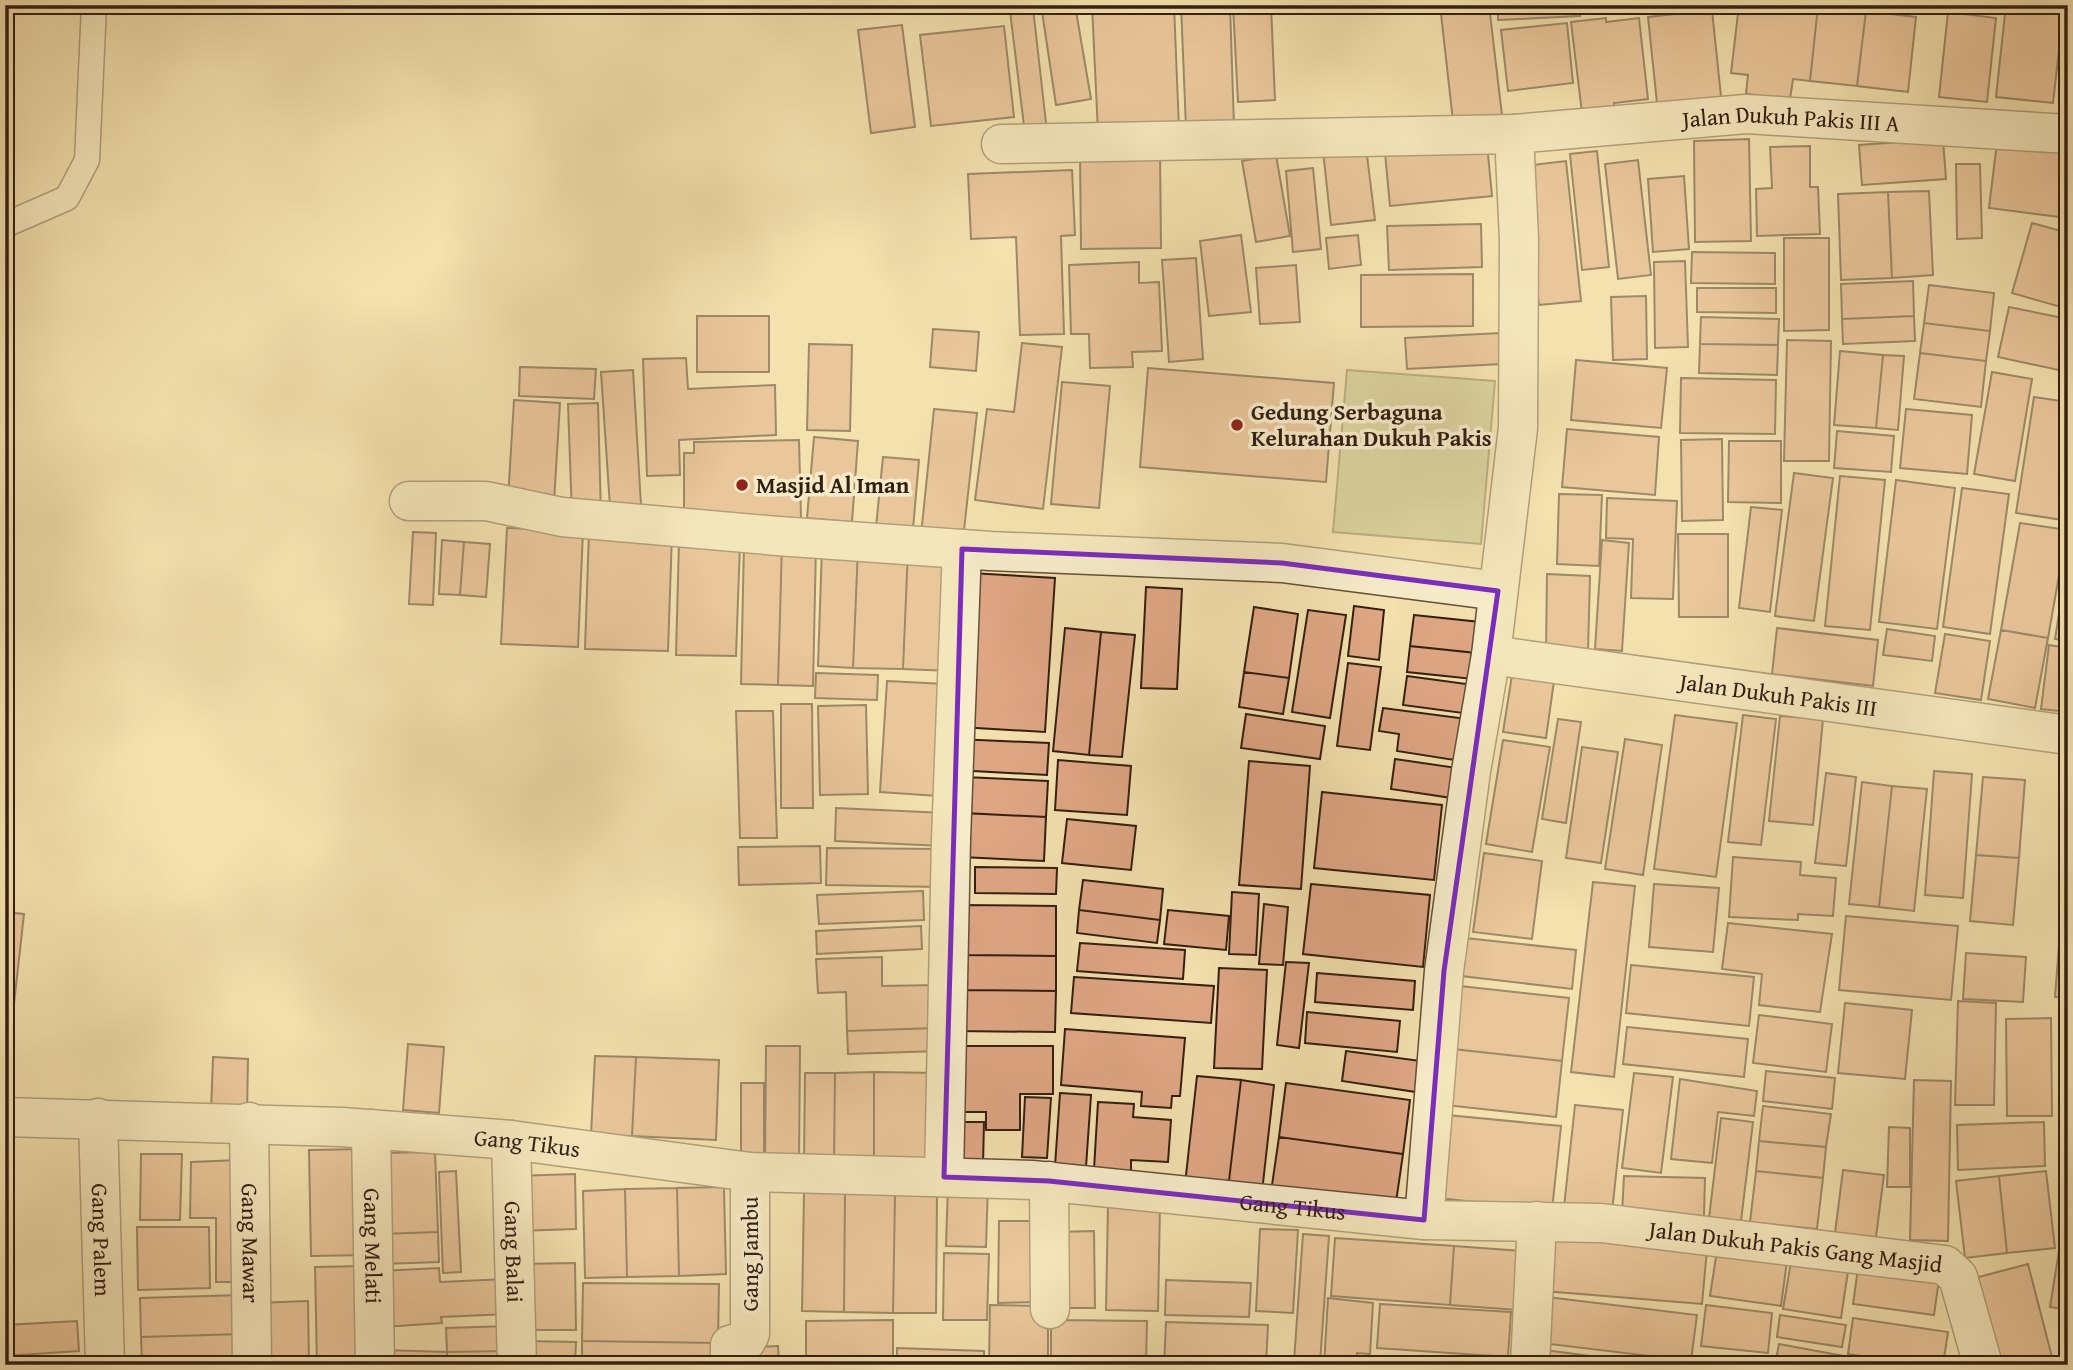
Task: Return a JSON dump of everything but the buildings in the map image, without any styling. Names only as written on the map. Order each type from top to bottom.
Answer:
[{"type":"street","name":"Jalan Dukuh Pakis III A","points":[[1000,144],[1514,134],[1746,114],[2068,134]]},
{"type":"street","points":[[1423,1220],[1444,971],[1471,771],[1491,655],[1518,428],[1519,239],[1514,134]]},
{"type":"street","points":[[409,501],[486,501],[562,517],[962,549],[1282,563],[1498,592]]},
{"type":"street","points":[[944,1177],[951,839],[962,549]]},
{"type":"street","name":"Jalan Dukuh Pakis III","points":[[1491,655],[2068,735]]},
{"type":"street","name":"Gang Tikus","points":[[5,1117],[249,1122],[371,1129],[511,1140],[750,1172],[1049,1181],[1423,1220],[1537,1221]]},
{"type":"street","name":"Gang Palem","points":[[98,1118],[105,1365]]},
{"type":"street","name":"Gang Mawar","points":[[249,1122],[252,1365]]},
{"type":"street","name":"Gang Melati","points":[[371,1129],[375,1365]]},
{"type":"street","name":"Gang Balai","points":[[511,1140],[517,1365]]},
{"type":"street","name":"Gang Jambu","points":[[730,1365],[730,1345],[746,1341],[750,1334],[750,1172]]},
{"type":"street","points":[[1049,1181],[1050,1309]]},
{"type":"street","points":[[1530,1365],[1537,1221]]},
{"type":"street","name":"Jalan Dukuh Pakis Gang Masjid","points":[[1537,1221],[1601,1223],[1714,1234],[1945,1265],[1958,1278],[1983,1365]]},
{"type":"lane","points":[[5,225],[67,198],[87,160],[94,5]]},
{"type":"highlighted area","points":[[962,549],[1282,563],[1498,591],[1444,971],[1424,1220],[1049,1181],[944,1177]]},
{"type":"green space","points":[[1347,370],[1495,381],[1481,544],[1333,532]]},
{"type":"place","name":"Gedung Serbaguna Kelurahan Dukuh Pakis","points":[[1237,425]]},
{"type":"place","name":"Masjid Al Iman","points":[[742,485]]}]
